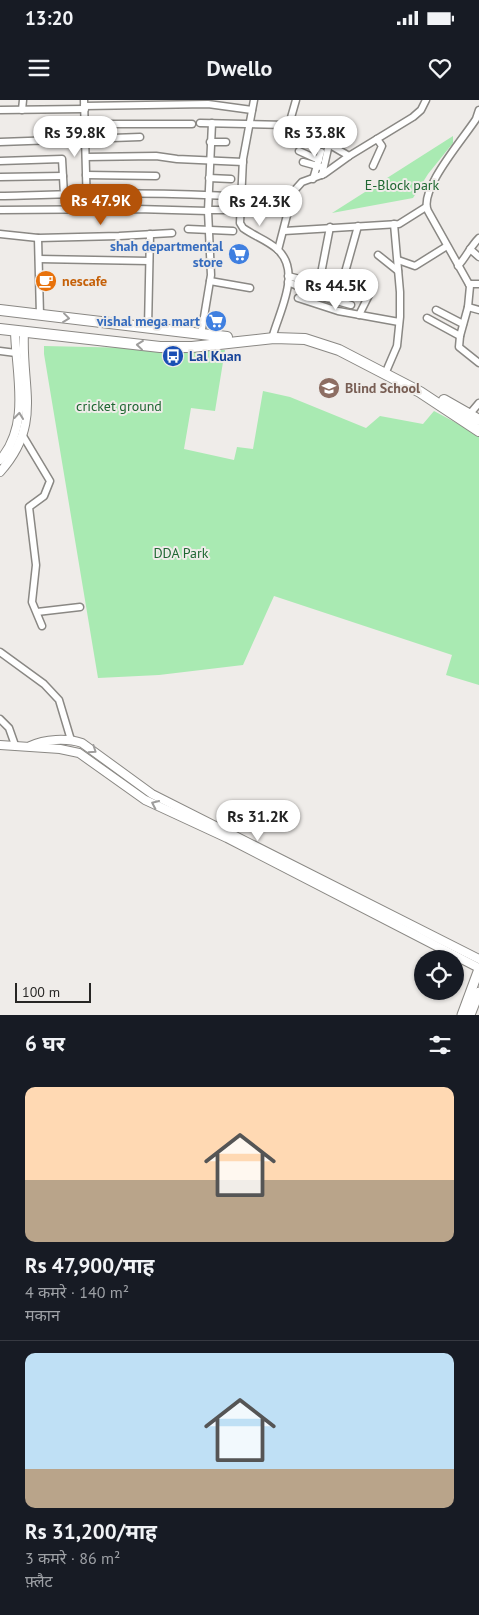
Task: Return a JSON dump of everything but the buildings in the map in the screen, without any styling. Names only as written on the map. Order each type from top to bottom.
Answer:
[{"type":"main road","points":[[0,310],[201,335],[214,340],[305,339],[333,347],[386,371]]},
{"type":"main road","points":[[0,329],[160,347],[214,340],[304,334],[336,344],[471,418],[479,431]]},
{"type":"main road","points":[[462,1015],[479,969]]},
{"type":"main road","points":[[470,1015],[479,992]]},
{"type":"street","points":[[22,110],[23,100]]},
{"type":"street","points":[[254,100],[243,162],[241,226],[278,250],[285,262],[288,279],[285,299],[273,335]]},
{"type":"street","points":[[289,123],[296,100]]},
{"type":"street","points":[[303,162],[320,167],[348,156],[413,117],[421,110],[426,100]]},
{"type":"street","points":[[0,110],[84,105],[208,104],[252,110]]},
{"type":"street","points":[[84,105],[87,209]]},
{"type":"street","points":[[479,110],[476,119],[430,188],[426,207],[469,284],[468,307],[460,336],[460,349],[479,363]]},
{"type":"street","points":[[200,123],[286,125],[289,123]]},
{"type":"street","points":[[201,335],[211,271],[208,210],[212,123]]},
{"type":"street","points":[[289,123],[294,130],[329,144],[348,156]]},
{"type":"street","points":[[85,124],[192,124]]},
{"type":"street","points":[[0,142],[140,137]]},
{"type":"street","points":[[374,166],[382,146],[377,138]]},
{"type":"street","points":[[210,142],[226,142]]},
{"type":"street","points":[[278,250],[294,189],[302,182],[313,178],[320,167],[329,144]]},
{"type":"street","points":[[299,151],[320,167]]},
{"type":"street","points":[[320,167],[321,152]]},
{"type":"street","points":[[86,157],[156,156],[243,162]]},
{"type":"street","points":[[0,161],[62,159],[64,194]]},
{"type":"street","points":[[86,175],[156,176]]},
{"type":"street","points":[[0,176],[63,176]]},
{"type":"street","points":[[209,178],[231,179]]},
{"type":"street","points":[[0,196],[209,194],[242,197]]},
{"type":"street","points":[[284,231],[394,224],[407,220],[426,207]]},
{"type":"street","points":[[0,210],[230,210]]},
{"type":"street","points":[[386,371],[397,346],[400,304],[394,224]]},
{"type":"street","points":[[342,284],[358,226]]},
{"type":"street","points":[[288,279],[318,284],[330,227]]},
{"type":"street","points":[[188,229],[233,231]]},
{"type":"street","points":[[0,234],[38,238],[172,233]]},
{"type":"street","points":[[148,328],[150,234]]},
{"type":"street","points":[[38,238],[40,315]]},
{"type":"street","points":[[458,266],[479,238]]},
{"type":"street","points":[[398,260],[415,266],[447,246]]},
{"type":"street","points":[[470,249],[479,257]]},
{"type":"street","points":[[378,254],[398,271]]},
{"type":"street","points":[[39,259],[149,261]]},
{"type":"street","points":[[288,279],[326,298],[351,305]]},
{"type":"street","points":[[210,280],[250,288]]},
{"type":"street","points":[[469,284],[479,284]]},
{"type":"street","points":[[359,315],[371,291]]},
{"type":"street","points":[[298,298],[331,309],[399,322]]},
{"type":"street","points":[[468,307],[479,310]]},
{"type":"street","points":[[436,310],[464,324]]},
{"type":"street","points":[[427,318],[460,336]]},
{"type":"street","points":[[0,460],[15,435],[19,419],[20,394],[16,353],[20,331]]},
{"type":"street","points":[[0,472],[14,454],[23,436],[27,412],[20,331]]},
{"type":"street","points":[[0,351],[16,353]]},
{"type":"street","points":[[471,418],[479,403]]},
{"type":"street","points":[[23,436],[50,481],[44,496],[29,507],[36,565],[32,602],[42,626]]},
{"type":"street","points":[[37,612],[80,607]]},
{"type":"street","points":[[0,652],[44,684],[59,700],[71,740]]},
{"type":"street","points":[[0,719],[9,728],[15,745]]},
{"type":"street","points":[[30,746],[43,741],[71,740],[82,743],[152,794],[479,959]]},
{"type":"street","points":[[0,746],[30,746],[69,750],[79,753],[145,800],[259,854],[479,969]]},
{"type":"green space","name":"E-Block park","points":[[453,136],[453,143],[428,174],[413,198],[332,213]]},
{"type":"green space","name":"DDA Park","points":[[44,346],[225,350],[215,411],[191,408],[184,449],[234,460],[237,447],[253,449],[263,391],[290,397],[366,428],[380,416],[423,424],[434,411],[479,435],[479,685],[446,675],[452,655],[274,596],[243,665],[159,675],[98,678]]},
{"type":"place","name":"shah departmental store","points":[[239,254]]},
{"type":"place","name":"nescafe","points":[[46,281]]},
{"type":"place","name":"vishal mega mart","points":[[216,321]]},
{"type":"place","name":"Lal Kuan","points":[[173,356]]},
{"type":"place","name":"Blind School","points":[[329,388]]},
{"type":"park label","name":"cricket ground","points":[[119,406]]}]
